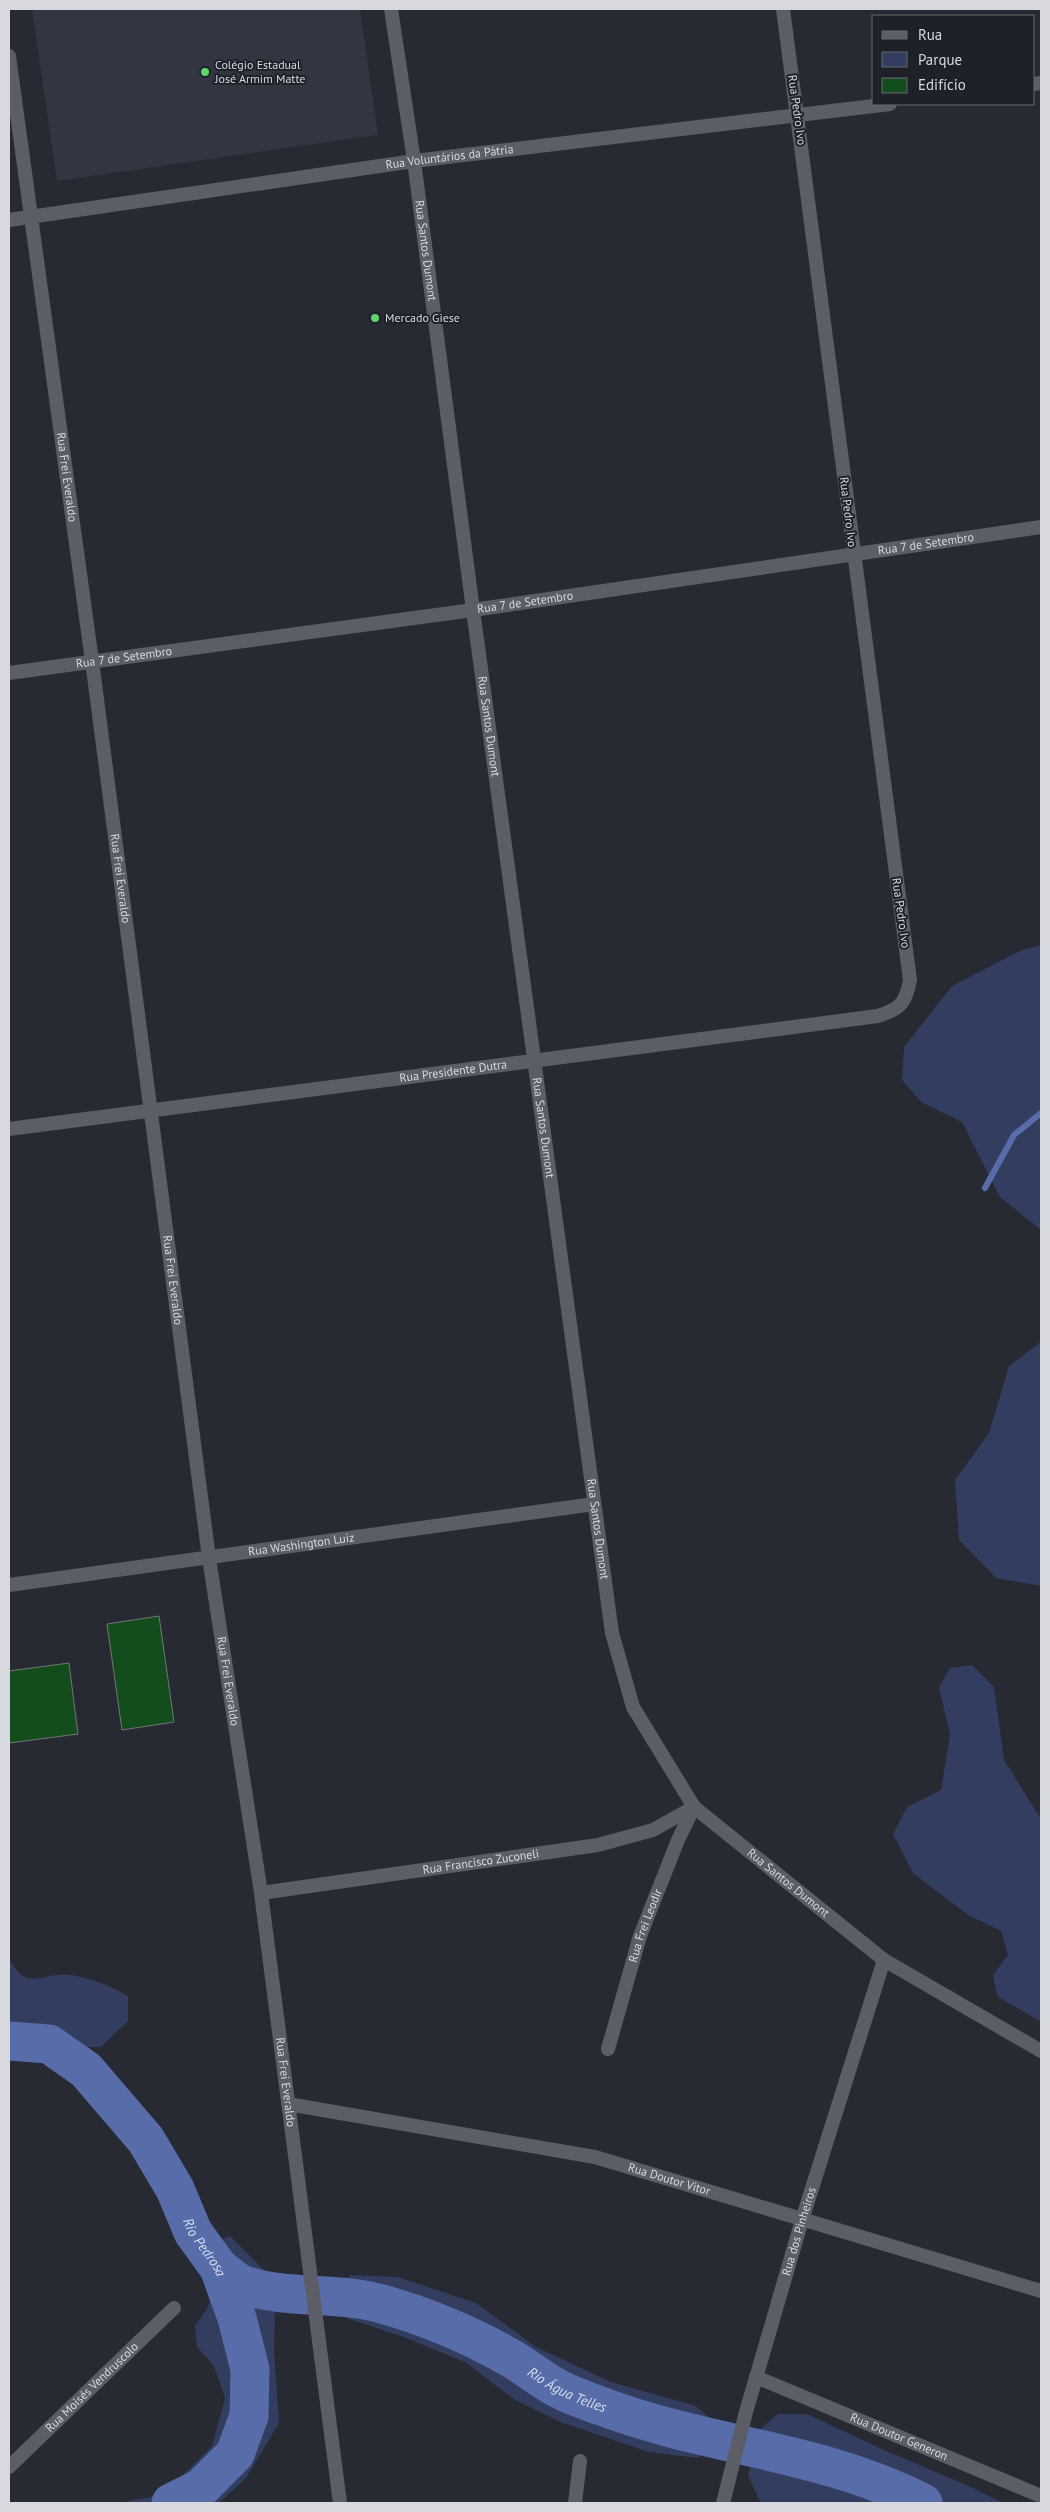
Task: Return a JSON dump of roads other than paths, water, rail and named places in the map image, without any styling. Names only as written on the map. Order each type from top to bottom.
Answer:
[{"type":"street","name":"Rua Santos Dumont","points":[[391,9],[414,161],[533,1061],[612,1633],[633,1707],[694,1807],[884,1960],[1041,2050]]},
{"type":"street","name":"Rua Pedro Ivo","points":[[783,9],[910,980],[908,994],[896,1011]]},
{"type":"street","name":"Rua Frei Everaldo","points":[[9,56],[92,661],[209,1558],[260,1893],[340,2503]]},
{"type":"street","name":"Rua Voluntários da Pátria","points":[[9,220],[414,161],[882,105]]},
{"type":"street","name":"Rua 7 de Setembro","points":[[9,673],[473,610],[1041,527]]},
{"type":"street","name":"Rua Presidente Dutra","points":[[9,1129],[878,1016],[896,1011]]},
{"type":"street","name":"Rua Washington Luiz","points":[[9,1584],[594,1504]]},
{"type":"street","name":"Rua Francisco Zuconeli","points":[[260,1893],[598,1845],[653,1830],[694,1807]]},
{"type":"street","name":"Rua Frei Leodir","points":[[608,2049],[640,1936],[678,1840],[694,1807]]},
{"type":"street","name":"Rua dos Pinheiros","points":[[723,2503],[746,2412],[802,2220],[884,1960]]},
{"type":"street","name":"Rua Doutor Vitor","points":[[288,2104],[595,2158],[1041,2291]]},
{"type":"street","name":"Rua Moisés Vendruscolo","points":[[9,2467],[174,2308]]},
{"type":"street","name":"Rua Doutor Generon","points":[[756,2377],[1041,2496]]},
{"type":"street","points":[[575,2503],[580,2461]]},
{"type":"waterway","points":[[985,1188],[1014,1135],[1041,1113]]},
{"type":"waterway","name":"Rio Pedrosa","points":[[9,2041],[49,2044],[86,2070],[146,2140],[175,2189],[193,2232],[219,2268],[237,2318],[250,2369],[249,2416],[235,2454],[201,2488],[171,2503]]},
{"type":"waterway","name":"Rio Água Telles","points":[[219,2268],[241,2284],[261,2290],[365,2300],[399,2309],[433,2321],[483,2343],[514,2360],[553,2386],[585,2400],[641,2420],[805,2460],[845,2472],[885,2486],[923,2503]]},
{"type":"place","name":"Colégio Estadual José Armim Matte","points":[[205,72]]},
{"type":"place","name":"Mercado Giese","points":[[375,318]]}]
